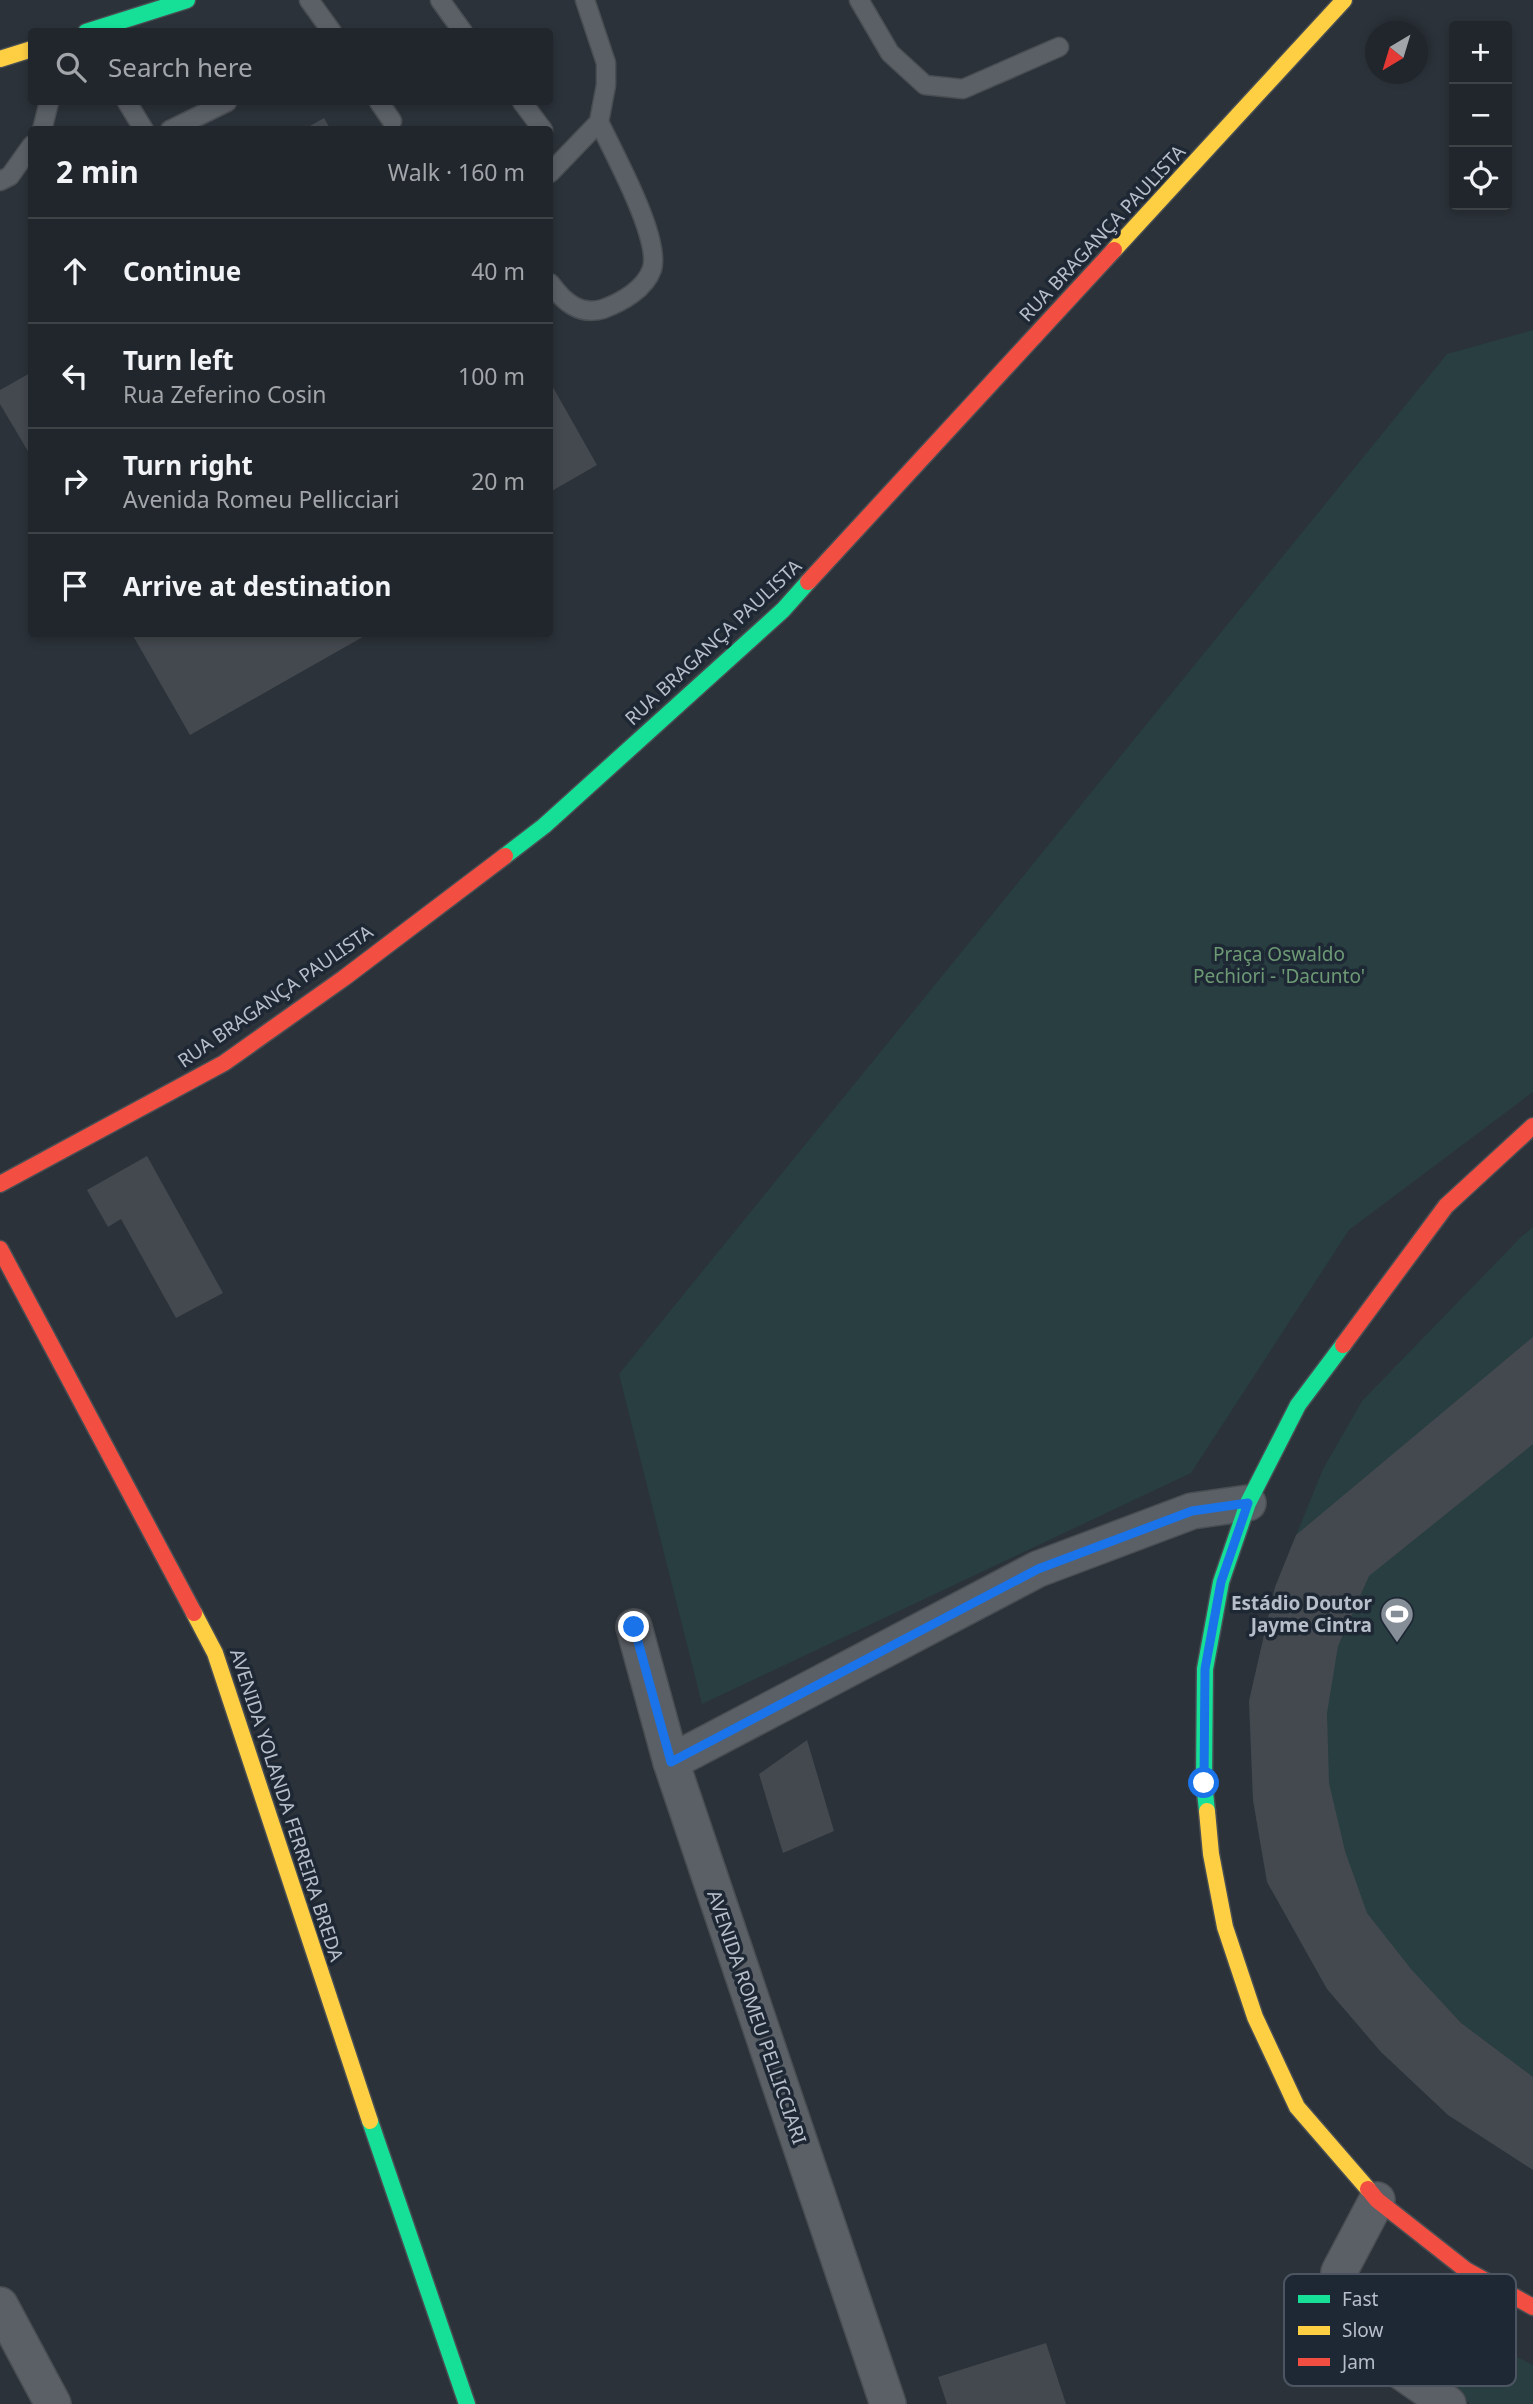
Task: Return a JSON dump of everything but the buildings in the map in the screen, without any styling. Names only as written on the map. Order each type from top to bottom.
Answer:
[{"type":"street","points":[[99,28],[187,0]]},
{"type":"street","name":"RUA BRAGANÇA PAULISTA","points":[[0,1184],[224,1063],[344,978],[544,826],[783,611],[1344,0]]},
{"type":"street","points":[[0,59],[28,50]]},
{"type":"street","points":[[1473,2274],[1377,2200],[1297,2106],[1255,2017],[1223,1915],[1211,1854],[1204,1783],[1205,1669],[1221,1582],[1248,1503],[1298,1405],[1446,1206],[1533,1125]]},
{"type":"street","name":"AVENIDA YOLANDA FERREIRA BREDA","points":[[0,1249],[215,1653],[387,2173],[467,2404]]},
{"type":"street","points":[[671,1762],[1038,1569],[1192,1511],[1248,1503]]},
{"type":"street","name":"AVENIDA ROMEU PELLICCIARI","points":[[634,1627],[671,1762],[888,2404]]},
{"type":"street","points":[[1339,2274],[1377,2200]]},
{"type":"street","points":[[1516,2298],[1533,2307]]},
{"type":"street","points":[[0,2305],[53,2404]]},
{"type":"street","points":[[1422,2386],[1448,2404]]},
{"type":"lane","points":[[309,0],[329,28]]},
{"type":"lane","points":[[440,0],[460,28]]},
{"type":"lane","points":[[553,170],[599,122],[606,85],[606,63],[585,0]]},
{"type":"lane","points":[[859,0],[890,53],[925,85],[963,89],[1059,47]]},
{"type":"lane","points":[[44,126],[48,105]]},
{"type":"lane","points":[[129,105],[142,126]]},
{"type":"lane","points":[[178,126],[221,105]]},
{"type":"lane","points":[[381,105],[392,121]]},
{"type":"lane","points":[[524,105],[540,126]]},
{"type":"lane","points":[[553,287],[575,309],[601,309],[624,300],[644,283],[652,269],[650,240],[635,198],[599,122]]},
{"type":"lane","points":[[553,144],[562,159]]},
{"type":"lane","points":[[0,181],[10,176],[28,151]]},
{"type":"green space","name":"Praça Oswaldo Pechiori - 'Dacunto'","points":[[1533,330],[1533,1092],[1349,1230],[1191,1473],[702,1704],[619,1374],[1447,354]]},
{"type":"green space","name":"Estádio Doutor Jayme Cintra","points":[[1533,1227],[1533,2170],[1448,2115],[1381,2052],[1327,1989],[1267,1882],[1253,1800],[1249,1701],[1275,1587],[1323,1469],[1362,1401]]},
{"type":"green space","points":[[1516,2356],[1533,2365],[1533,2404],[1470,2404],[1451,2386],[1516,2386]]},
{"type":"traffic: fast","points":[[99,28],[187,0]]},
{"type":"traffic: fast","points":[[505,856],[544,826],[783,610],[808,582]]},
{"type":"traffic: fast","points":[[1207,1811],[1204,1783],[1205,1669],[1221,1582],[1248,1503],[1298,1405],[1343,1345]]},
{"type":"traffic: fast","points":[[370,2121],[467,2404]]},
{"type":"traffic: slow","points":[[1114,250],[1344,0]]},
{"type":"traffic: slow","points":[[0,59],[28,50]]},
{"type":"traffic: slow","points":[[194,1613],[215,1653],[370,2121]]},
{"type":"traffic: slow","points":[[1207,1811],[1211,1854],[1225,1927],[1255,2017],[1297,2107],[1368,2189]]},
{"type":"traffic: jam","points":[[808,582],[1114,250]]},
{"type":"traffic: jam","points":[[0,1184],[224,1063],[344,978],[505,856]]},
{"type":"traffic: jam","points":[[1343,1345],[1446,1206],[1533,1126]]},
{"type":"traffic: jam","points":[[0,1249],[194,1613]]},
{"type":"traffic: jam","points":[[1368,2189],[1377,2200],[1473,2274]]},
{"type":"traffic: jam","points":[[1516,2298],[1533,2307]]},
{"type":"place","name":"Estádio Doutor Jayme Cintra","points":[[1397,1644]]},
{"type":"route","points":[[634,1627],[671,1762],[1038,1569],[1192,1511],[1248,1503],[1221,1582],[1205,1669],[1204,1783]]}]
